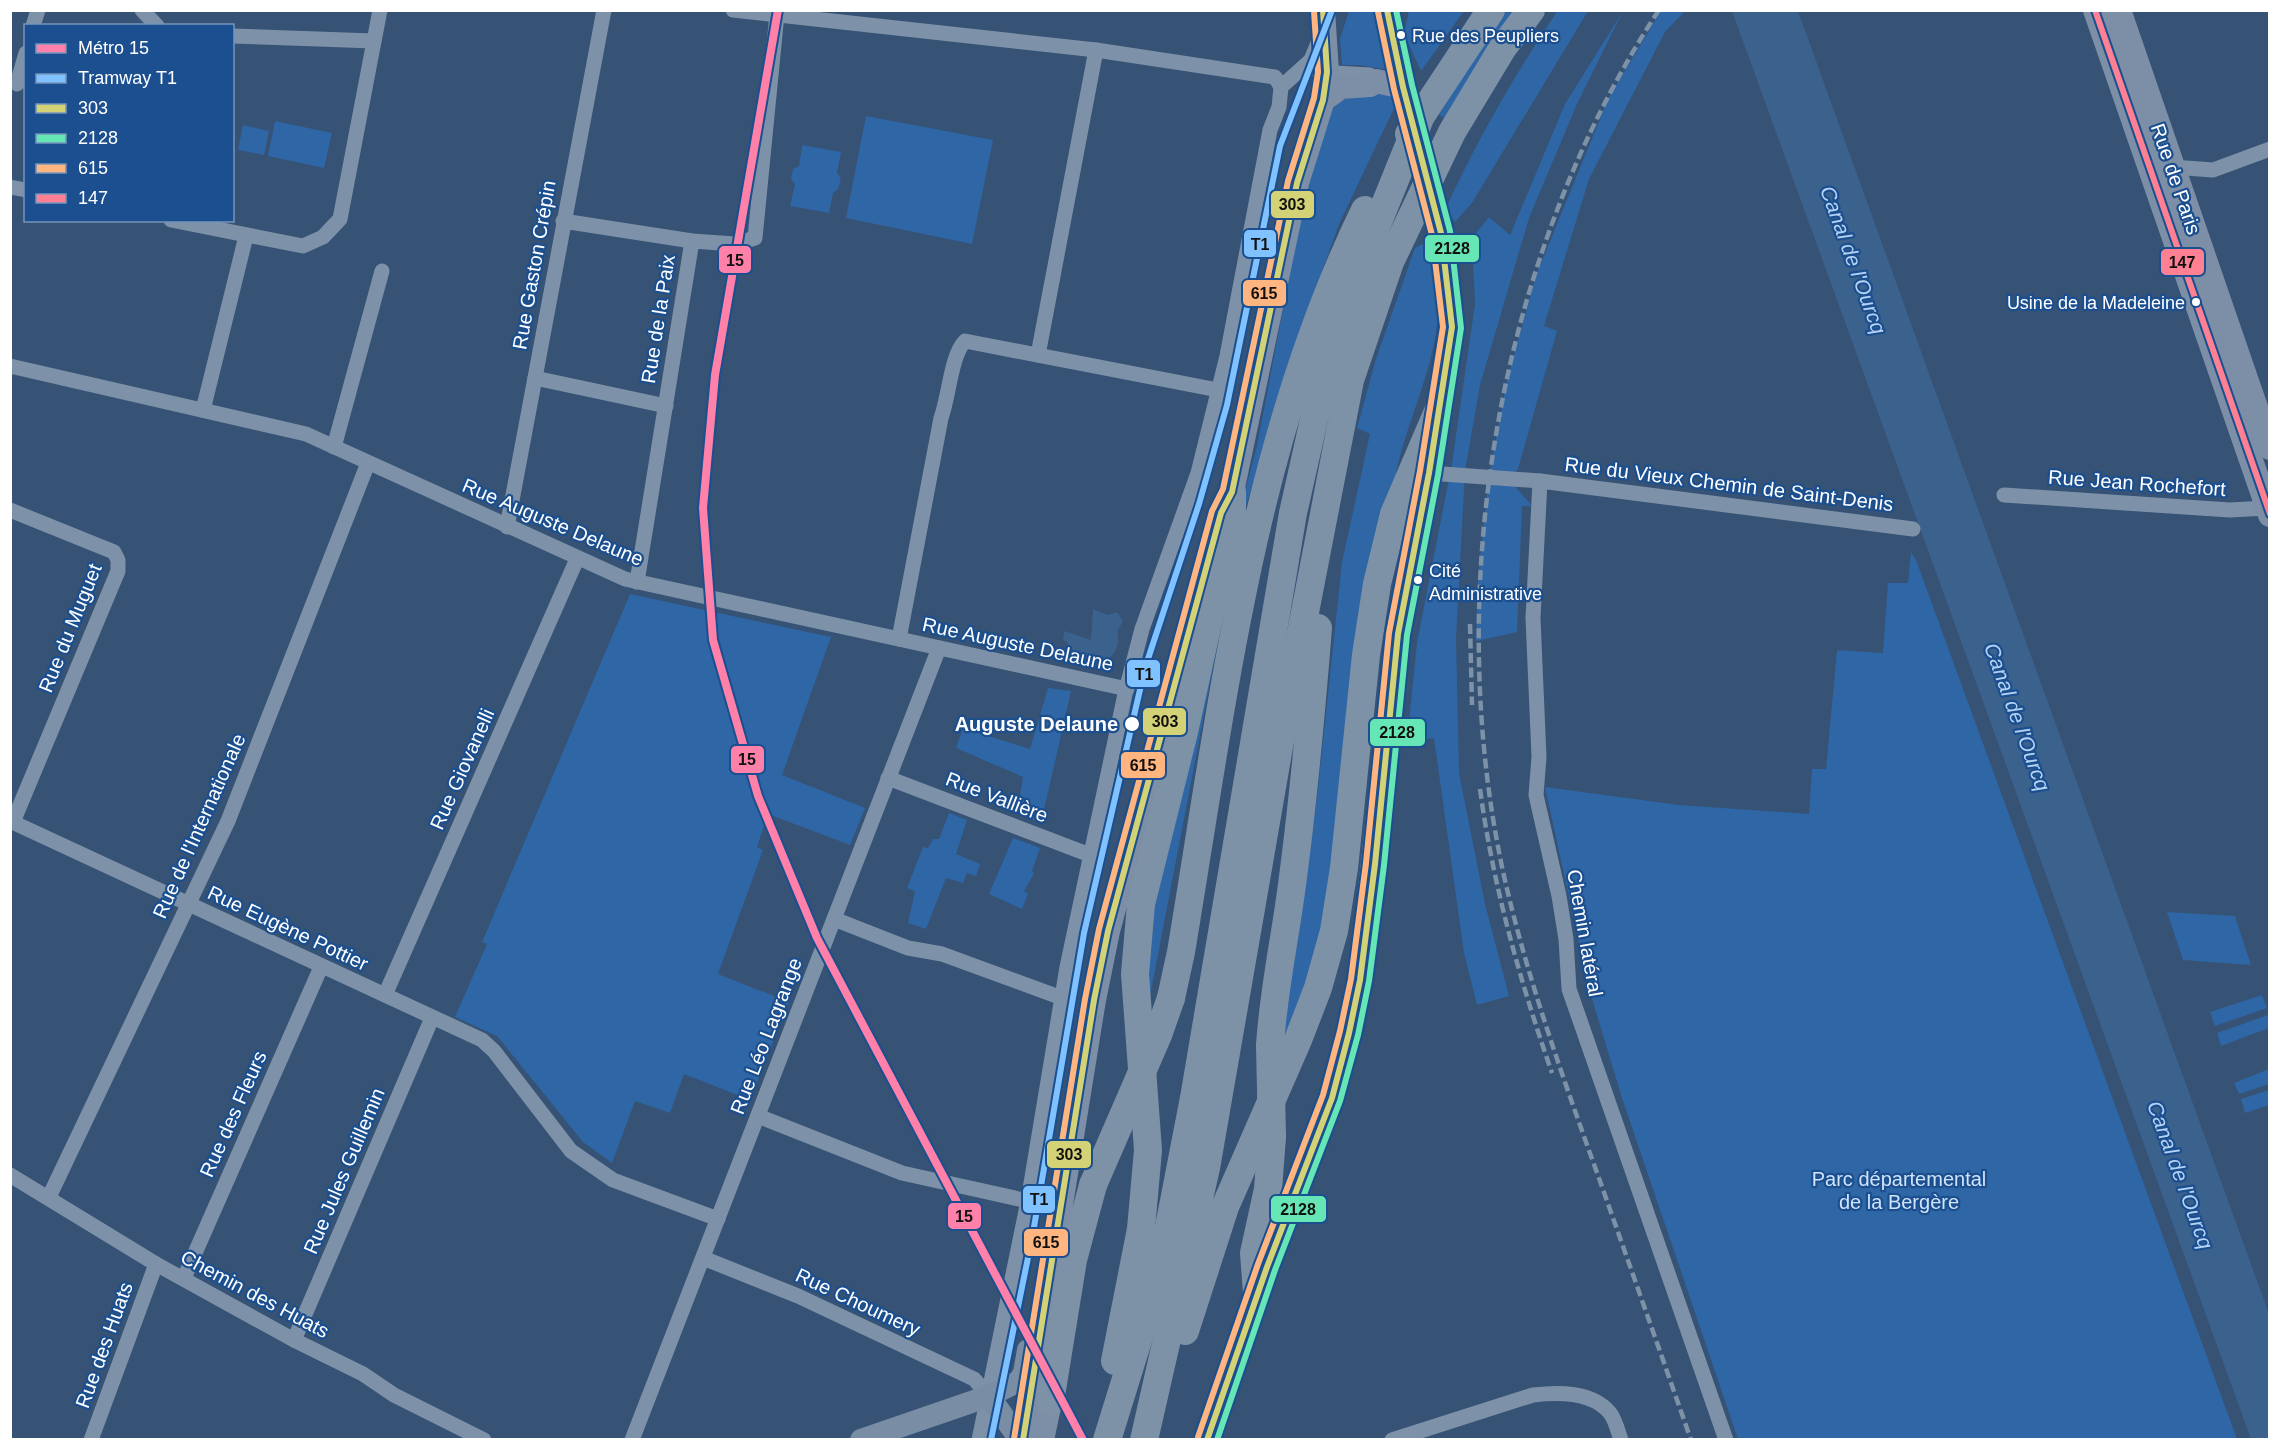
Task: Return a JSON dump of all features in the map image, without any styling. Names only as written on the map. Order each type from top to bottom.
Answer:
[{"type":"highway","points":[[1044,1398],[1073,1260],[1093,1185],[1158,1035],[1171,998],[1181,952],[1237,621],[1262,504],[1288,410],[1317,322],[1346,251],[1383,174],[1491,10]]},
{"type":"highway","points":[[1148,1427],[1206,1168],[1328,484],[1350,380],[1390,262],[1452,132],[1502,50],[1530,10]]},
{"type":"highway","points":[[1104,1440],[1162,1263],[1196,1086],[1293,513],[1322,384],[1355,279],[1420,118]]},
{"type":"highway","points":[[1148,1427],[1193,1311],[1225,1208],[1318,988],[1334,931],[1344,868],[1366,655],[1377,584],[1394,514],[1439,409]]},
{"type":"highway","points":[[1257,1293],[1254,1253],[1268,1189],[1272,1137],[1270,1046],[1273,995],[1290,894],[1308,755],[1328,484]]},
{"type":"highway","points":[[1104,1440],[1141,1229],[1148,1150],[1135,974],[1141,904],[1188,711],[1232,513],[1232,492]]},
{"type":"main road","points":[[1323,100],[1341,87],[1370,85],[1376,81],[1403,87],[1387,10]]},
{"type":"main road","name":"Rue de Paris","points":[[2095,10],[2268,512]]},
{"type":"main road","name":"Rue de Paris","points":[[2119,10],[2172,166],[2264,412],[2270,448]]},
{"type":"main road","points":[[1042,1440],[1050,1277],[1094,1000],[1108,931],[1221,513],[1232,492],[1296,183],[1323,100],[1327,72],[1323,19]]},
{"type":"main road","points":[[1206,1440],[1257,1293],[1332,1098],[1360,980],[1398,634],[1429,473],[1452,327],[1441,233]]},
{"type":"main road","points":[[1021,1440],[1044,1398]]},
{"type":"street","points":[[142,10],[155,24]]},
{"type":"street","points":[[180,222],[303,246],[323,237],[340,219],[380,10]]},
{"type":"street","name":"Rue Gaston Crépin","points":[[507,527],[604,10]]},
{"type":"street","points":[[733,10],[1096,50],[1275,77],[1281,87],[1279,107],[1270,130],[1218,390],[1198,472],[1142,629],[1126,689],[1062,998],[1028,1200],[979,1440]]},
{"type":"street","name":"Rue de la Paix","points":[[636,582],[692,241],[735,244],[755,238],[777,14]]},
{"type":"street","points":[[1281,87],[1311,60],[1323,19]]},
{"type":"street","points":[[234,36],[374,41]]},
{"type":"street","points":[[1038,355],[1096,50]]},
{"type":"street","points":[[17,84],[24,59]]},
{"type":"street","points":[[1300,71],[1370,75],[1376,81]]},
{"type":"street","points":[[2172,166],[2213,170],[2270,149]]},
{"type":"street","points":[[563,221],[692,241]]},
{"type":"street","points":[[203,410],[246,236]]},
{"type":"street","points":[[334,447],[382,271]]},
{"type":"street","points":[[899,639],[941,418],[948,401],[958,348],[965,341],[1218,390]]},
{"type":"street","name":"Rue Auguste Delaune","points":[[10,366],[306,434],[578,559],[636,582],[1126,689]]},
{"type":"street","points":[[535,378],[666,406]]},
{"type":"street","name":"Rue de l'Internationale","points":[[49,1197],[228,821],[368,463]]},
{"type":"street","name":"Rue du Vieux Chemin de Saint-Denis","points":[[1429,473],[1540,482],[1913,529]]},
{"type":"street","name":"Chemin latéral","points":[[1540,482],[1533,618],[1539,757],[1536,795],[1559,896],[1566,939],[1569,989],[1726,1440]]},
{"type":"street","name":"Rue Jean Rochefort","points":[[2004,495],[2268,512]]},
{"type":"street","name":"Rue du Muguet","points":[[10,510],[114,552],[118,560],[118,571],[12,822]]},
{"type":"street","name":"Rue Giovanelli","points":[[386,995],[578,559]]},
{"type":"street","name":"Rue Léo Lagrange","points":[[632,1440],[939,648]]},
{"type":"street","name":"Rue Vallière","points":[[888,778],[1090,855]]},
{"type":"street","name":"Rue Eugène Pottier","points":[[12,822],[482,1040],[494,1051],[571,1151],[613,1179],[718,1219]]},
{"type":"street","points":[[834,919],[908,948],[942,954],[1062,998]]},
{"type":"street","name":"Rue des Fleurs","points":[[184,1278],[321,967]]},
{"type":"street","name":"Rue Jules Guillemin","points":[[294,1340],[432,1018]]},
{"type":"street","points":[[758,1116],[902,1173],[1028,1200]]},
{"type":"street","name":"Chemin des Huats","points":[[10,1175],[156,1264],[484,1440]]},
{"type":"street","name":"Rue Choumery","points":[[703,1258],[798,1296],[974,1379],[989,1396]]},
{"type":"street","name":"Rue des Huats","points":[[91,1440],[156,1264]]},
{"type":"street","points":[[861,1440],[989,1396],[1019,1381],[1024,1373],[1034,1318],[1050,1277]]},
{"type":"street","points":[[1392,1440],[1533,1395],[1557,1393],[1596,1400],[1611,1414],[1621,1440]]},
{"type":"street","points":[[989,1396],[1021,1404],[1044,1398]]},
{"type":"street","points":[[989,1396],[1021,1440]]},
{"type":"green space","points":[[1558,10],[1588,11],[1472,203],[1455,222],[1445,210],[1457,184],[1497,108]]},
{"type":"green space","points":[[1349,11],[1374,11],[1388,70],[1342,65],[1340,39]]},
{"type":"green space","points":[[1409,11],[1464,11],[1421,71],[1404,34]]},
{"type":"green space","points":[[1504,11],[1513,11],[1444,118],[1439,115]]},
{"type":"green space","points":[[1623,11],[1577,104],[1529,218],[1480,385],[1465,471],[1456,638],[1459,773],[1485,904],[1509,996],[1477,1005],[1464,953],[1434,738],[1407,741],[1417,643],[1452,463],[1475,304],[1472,244],[1475,234],[1489,217],[1510,235],[1565,104]]},
{"type":"green space","points":[[1661,11],[1685,11],[1665,32],[1589,179],[1544,326],[1557,331],[1518,469],[1509,479],[1532,506],[1522,506],[1517,632],[1476,641],[1478,577],[1489,475],[1507,380],[1537,273],[1609,97]]},
{"type":"green space","points":[[1381,92],[1398,100],[1339,224],[1303,325],[1241,522],[1147,1012],[1148,914],[1236,525],[1257,446],[1315,141],[1332,110],[1339,103],[1355,96]]},
{"type":"green space","points":[[866,116],[993,140],[972,244],[846,218]]},
{"type":"green space","points":[[275,121],[332,133],[324,168],[268,156]]},
{"type":"green space","points":[[243,125],[269,131],[264,155],[238,150]]},
{"type":"green space","points":[[802,145],[841,152],[837,173],[841,178],[838,189],[833,193],[829,213],[790,206],[795,184],[791,179],[793,169],[799,166]]},
{"type":"green space","points":[[1429,241],[1438,294],[1436,334],[1426,376],[1395,479],[1323,927],[1307,987],[1282,1042],[1317,798],[1342,562],[1370,434],[1357,428],[1376,359],[1415,248]]},
{"type":"green space","name":"Parc départemental de la Bergère","points":[[1911,552],[1916,560],[2237,1439],[1738,1439],[1622,1098],[1589,989],[1545,787],[1679,805],[1809,814],[1812,769],[1826,769],[1837,650],[1883,653],[1888,583],[1908,583]]},
{"type":"green space","points":[[630,594],[831,637],[782,775],[865,808],[850,845],[768,814],[757,847],[763,850],[718,974],[789,1002],[750,1100],[684,1074],[670,1113],[635,1101],[612,1163],[583,1142],[497,1036],[455,1017],[487,944],[482,942]]},
{"type":"green space","points":[[1048,688],[1071,691],[1041,823],[1017,813],[1023,777],[956,748],[963,728],[1030,749]]},
{"type":"green space","points":[[949,813],[967,820],[956,854],[980,864],[976,876],[967,873],[963,883],[946,878],[926,929],[908,923],[915,891],[907,888],[923,847],[928,848],[933,839],[939,839]]},
{"type":"green space","points":[[1013,838],[1040,848],[1032,871],[1034,873],[1024,891],[1028,894],[1022,909],[989,894]]},
{"type":"green space","points":[[2167,912],[2235,916],[2251,965],[2183,960]]},
{"type":"green space","points":[[2262,995],[2267,1008],[2215,1026],[2210,1012]]},
{"type":"green space","points":[[2268,1015],[2269,1028],[2221,1046],[2217,1033]]},
{"type":"green space","points":[[2269,1069],[2269,1084],[2239,1094],[2234,1083]]},
{"type":"green space","points":[[2269,1090],[2269,1105],[2245,1113],[2241,1099]]},
{"type":"water","name":"Canal de l'Ourcq","points":[[1732,11],[1798,11],[2269,1314],[2269,1439],[2251,1439]]},
{"type":"water","points":[[1093,609],[1107,615],[1117,612],[1123,621],[1118,629],[1116,650],[1112,656],[1101,662],[1088,663],[1075,659],[1067,642],[1063,640],[1064,631],[1091,640]]},
{"type":"tunnel","points":[[1403,87],[1441,233]]},
{"type":"railway","points":[[1659,10],[1603,106],[1558,209],[1522,317],[1497,428],[1483,541],[1479,655],[1486,767],[1504,876],[1524,955],[1561,1070],[1691,1440]]},
{"type":"railway","points":[[1470,624],[1472,705]]},
{"type":"railway","points":[[1480,789],[1492,861],[1509,933],[1552,1073]]},
{"type":"metro line","name":"15","points":[[778,10],[715,375],[703,508],[713,640],[758,796],[817,938],[1083,1440]]},
{"type":"tram line","name":"T1","points":[[991,1440],[1033,1233],[1084,933],[1145,668],[1199,504],[1227,405],[1280,146],[1332,10]]},
{"type":"transit line","name":"303","points":[[1023,1440],[1094,1000],[1108,931],[1221,513],[1232,492],[1297,183],[1323,100],[1327,72],[1323,10]]},
{"type":"transit line","name":"303","points":[[1207,1440],[1267,1267],[1332,1098],[1349,1033],[1360,980],[1375,864],[1398,634],[1429,473],[1452,327],[1441,233],[1403,87],[1387,10]]},
{"type":"transit line","name":"2128","points":[[1217,1440],[1275,1270],[1340,1101],[1358,1035],[1369,981],[1384,865],[1407,635],[1438,475],[1461,328],[1450,231],[1412,85],[1396,10]]},
{"type":"transit line","name":"147","points":[[2095,10],[2270,514]]},
{"type":"transit line","name":"615","points":[[1014,1439],[1085,999],[1099,929],[1212,511],[1223,489],[1288,181],[1314,98],[1318,72],[1314,11]]},
{"type":"transit line","name":"615","points":[[1198,1437],[1258,1264],[1323,1095],[1340,1031],[1351,979],[1366,863],[1389,633],[1420,471],[1443,327],[1432,235],[1394,89],[1378,12]]},
{"type":"place","name":"Rue des Peupliers","points":[[1401,35]]},
{"type":"place","name":"Usine de la Madeleine","points":[[2196,302]]},
{"type":"place","name":"Cité Administrative","points":[[1418,580]]},
{"type":"place","name":"Auguste Delaune","points":[[1132,724]]}]
